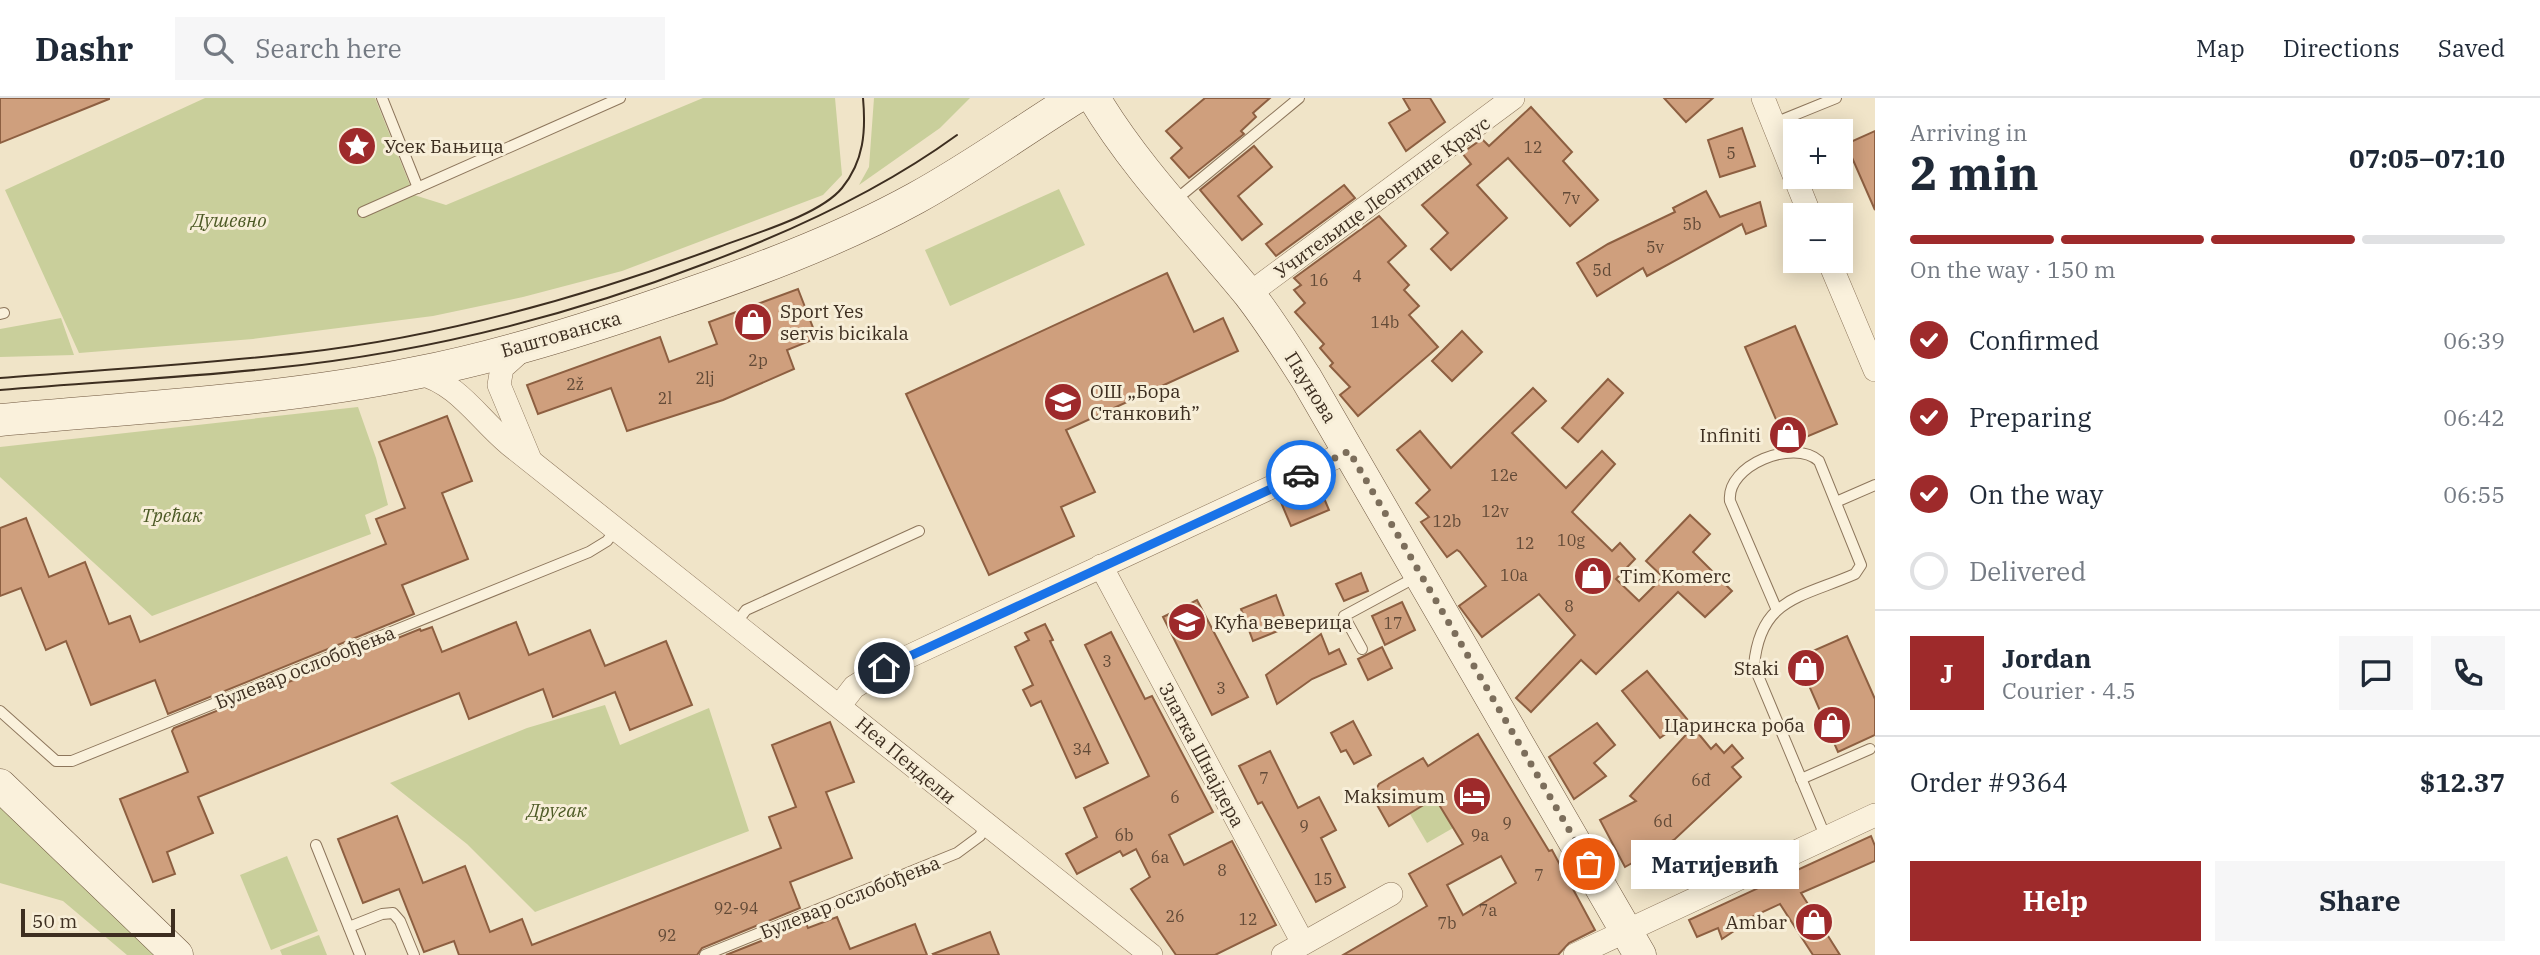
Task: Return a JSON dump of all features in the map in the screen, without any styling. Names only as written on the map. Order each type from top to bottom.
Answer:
[{"type":"street","name":"Баштованска","points":[[0,420],[230,400],[418,373],[534,343],[720,284],[874,219],[949,179],[1075,98]]},
{"type":"street","name":"Паунова","points":[[1094,98],[1114,131],[1171,204],[1249,294],[1301,370],[1634,943]]},
{"type":"street","name":"Учитељице Леонтине Краус","points":[[1249,294],[1513,98]]},
{"type":"street","points":[[1763,98],[1805,203]]},
{"type":"street","points":[[1834,273],[1875,370]]},
{"type":"street","name":"Неа Пендели","points":[[531,459],[510,416],[499,377],[513,356],[534,343]]},
{"type":"street","name":"Неа Пендели","points":[[418,373],[444,382],[458,392],[491,429],[1151,955]]},
{"type":"street","points":[[840,705],[867,677],[1349,451]]},
{"type":"street","name":"Златка Шнајдера","points":[[1101,566],[1303,943]]},
{"type":"street","points":[[0,785],[177,955]]},
{"type":"street","points":[[1575,955],[1634,943],[1826,838],[1875,815]]},
{"type":"street","points":[[1283,955],[1391,894]]},
{"type":"lane","points":[[382,98],[418,188]]},
{"type":"lane","points":[[363,212],[620,98]]},
{"type":"lane","points":[[1171,204],[1299,98]]},
{"type":"lane","points":[[1772,124],[1836,98]]},
{"type":"lane","points":[[1776,608],[1730,501],[1729,492],[1736,476],[1744,469],[1791,451],[1807,452],[1819,461],[1861,558],[1859,570],[1855,575],[1776,608],[1756,641],[1754,666],[1826,838]]},
{"type":"lane","points":[[1836,502],[1875,485]]},
{"type":"lane","name":"Булевар ослобођења","points":[[0,711],[56,761],[72,761],[589,552],[607,541],[616,529]]},
{"type":"lane","points":[[740,628],[740,618],[746,610],[919,531]]},
{"type":"lane","points":[[1362,649],[1344,615],[1421,575]]},
{"type":"lane","points":[[1801,779],[1870,749]]},
{"type":"lane","name":"Булевар ослобођења","points":[[705,955],[957,853],[980,836],[985,825]]},
{"type":"lane","points":[[316,845],[360,955]]},
{"type":"lane","points":[[349,927],[382,914],[393,913],[400,920],[414,955]]},
{"type":"green space","name":"Душевно","points":[[205,98],[375,98],[414,195],[446,205],[703,98],[835,98],[842,175],[823,195],[622,271],[523,297],[433,316],[253,339],[79,353],[5,190]]},
{"type":"green space","points":[[874,98],[970,98],[940,128],[859,185],[869,167]]},
{"type":"green space","points":[[1059,189],[1085,245],[950,306],[925,250]]},
{"type":"green space","points":[[61,318],[74,355],[0,357],[0,329]]},
{"type":"green space","name":"Трећак","points":[[358,407],[376,458],[388,505],[365,515],[371,534],[152,616],[0,477],[0,447]]},
{"type":"green space","name":"Другак","points":[[605,705],[620,745],[709,708],[749,831],[535,912],[467,844],[390,783],[527,728]]},
{"type":"green space","points":[[1435,798],[1453,828],[1427,843],[1410,814]]},
{"type":"green space","points":[[0,806],[161,955],[127,955],[63,901],[0,883]]},
{"type":"green space","points":[[287,856],[318,931],[271,950],[240,875]]},
{"type":"green space","points":[[319,935],[327,955],[282,955],[280,950]]},
{"type":"building","points":[[0,98],[109,98],[109,99],[0,143]]},
{"type":"building","points":[[1205,98],[1270,98],[1253,113],[1256,117],[1241,131],[1244,134],[1189,178],[1171,158],[1182,148],[1166,131]]},
{"type":"building","points":[[1403,98],[1430,98],[1445,122],[1406,151],[1389,123],[1410,110]]},
{"type":"building","points":[[1664,98],[1713,98],[1686,122]]},
{"type":"building","points":[[1531,107],[1572,152],[1563,161],[1598,200],[1570,226],[1508,158],[1477,185],[1507,218],[1451,270],[1431,249],[1448,233],[1422,205],[1471,164],[1462,153],[1482,139],[1489,146]]},
{"type":"building","points":[[1742,128],[1755,166],[1720,177],[1708,140]]},
{"type":"building","points":[[1875,131],[1875,210],[1853,160],[1853,141]]},
{"type":"building","points":[[1254,146],[1272,167],[1238,196],[1262,224],[1242,240],[1200,190]]},
{"type":"building","points":[[1344,185],[1355,198],[1276,256],[1266,244]]},
{"type":"building","points":[[1706,191],[1720,217],[1760,202],[1766,226],[1746,234],[1742,224],[1647,276],[1643,268],[1597,296],[1577,263],[1608,244],[1675,212],[1673,208]]},
{"type":"building","points":[[1379,216],[1406,246],[1388,262],[1409,285],[1404,290],[1419,306],[1409,315],[1438,347],[1358,416],[1340,395],[1350,387],[1330,366],[1333,363],[1320,348],[1324,344],[1295,312],[1305,303],[1294,290],[1301,285],[1294,278]]},
{"type":"building","points":[[1167,273],[1194,332],[1223,318],[1238,351],[1066,430],[1095,492],[1061,507],[1074,536],[989,575],[906,394]]},
{"type":"building","points":[[798,289],[817,338],[787,350],[794,369],[723,400],[627,431],[611,388],[538,414],[527,385],[660,337],[669,362],[717,344],[709,322]]},
{"type":"building","points":[[1795,326],[1837,424],[1787,445],[1745,347]]},
{"type":"building","points":[[1462,331],[1482,352],[1452,381],[1432,361]]},
{"type":"building","points":[[1608,379],[1623,393],[1578,442],[1562,428]]},
{"type":"building","points":[[1533,388],[1546,401],[1512,433],[1566,488],[1602,451],[1615,464],[1572,512],[1612,551],[1620,543],[1635,559],[1616,579],[1639,601],[1663,577],[1646,561],[1690,515],[1710,534],[1693,552],[1732,591],[1705,617],[1678,592],[1596,674],[1581,660],[1531,712],[1516,698],[1575,635],[1539,594],[1482,637],[1459,606],[1486,586],[1460,552],[1457,550],[1447,557],[1421,522],[1429,517],[1416,503],[1430,490],[1397,450],[1420,431],[1451,468]]},
{"type":"building","points":[[447,416],[472,481],[442,493],[468,559],[402,585],[414,614],[168,714],[155,680],[91,705],[66,641],[46,650],[21,588],[0,596],[0,528],[26,518],[49,577],[85,562],[109,624],[130,616],[140,642],[386,544],[376,519],[405,508],[379,442]]},
{"type":"building","points":[[1318,484],[1329,510],[1291,526],[1280,500]]},
{"type":"building","points":[[1361,573],[1368,591],[1344,601],[1336,584]]},
{"type":"building","points":[[1276,595],[1288,627],[1253,641],[1241,609]]},
{"type":"building","points":[[1197,600],[1248,697],[1212,715],[1163,617]]},
{"type":"building","points":[[1402,602],[1415,630],[1385,645],[1372,616]]},
{"type":"building","points":[[516,622],[529,655],[590,630],[605,666],[666,641],[692,705],[630,730],[615,692],[553,717],[543,689],[469,719],[459,693],[198,797],[213,833],[167,852],[175,874],[153,882],[120,799],[188,772],[172,731],[174,728],[420,629],[421,631],[432,627],[442,652]]},
{"type":"building","points":[[1045,624],[1053,640],[1050,641],[1108,763],[1076,778],[1041,701],[1031,706],[1023,690],[1033,685],[1015,647],[1029,640],[1025,633]]},
{"type":"building","points":[[1111,632],[1145,699],[1152,696],[1213,812],[1169,835],[1184,865],[1232,841],[1276,925],[1215,955],[1176,955],[1131,889],[1150,877],[1136,849],[1123,856],[1120,851],[1077,874],[1066,854],[1097,837],[1084,808],[1149,776],[1085,645]]},
{"type":"building","points":[[1321,634],[1329,654],[1339,649],[1346,664],[1312,679],[1277,704],[1266,675]]},
{"type":"building","points":[[1847,636],[1875,699],[1875,735],[1838,752],[1797,658]]},
{"type":"building","points":[[1382,647],[1392,668],[1368,680],[1358,659]]},
{"type":"building","points":[[1647,671],[1687,719],[1660,738],[1622,691]]},
{"type":"building","points":[[1353,721],[1371,755],[1354,764],[1346,750],[1341,752],[1331,733]]},
{"type":"building","points":[[830,722],[854,782],[826,792],[852,858],[790,882],[800,908],[702,948],[697,955],[459,955],[454,941],[424,952],[399,889],[363,903],[338,839],[397,816],[423,883],[465,866],[490,932],[522,919],[532,945],[781,848],[769,817],[796,807],[772,745]]},
{"type":"building","points":[[1597,723],[1615,745],[1594,763],[1606,776],[1574,799],[1549,757]]},
{"type":"building","points":[[1693,727],[1711,749],[1716,744],[1724,753],[1732,745],[1743,758],[1732,767],[1741,777],[1675,839],[1625,867],[1600,820],[1636,801],[1630,796]]},
{"type":"building","points":[[1478,734],[1549,851],[1552,850],[1595,930],[1569,943],[1558,955],[1343,955],[1427,906],[1409,874],[1463,844],[1435,798],[1389,826],[1372,796],[1379,784],[1423,758],[1428,766]],"holes":[[[1501,856],[1516,883],[1463,915],[1447,885]]]},
{"type":"building","points":[[1270,751],[1298,808],[1319,797],[1336,830],[1321,838],[1345,887],[1316,902],[1262,802],[1258,804],[1239,766]]},
{"type":"building","points":[[1871,836],[1875,846],[1875,861],[1801,893],[1840,955],[1813,955],[1780,904],[1741,922],[1743,925],[1722,939],[1718,928],[1697,937],[1689,920]]},
{"type":"building","points":[[837,917],[850,949],[915,924],[927,955],[726,955],[806,923],[808,928]]},
{"type":"building","points":[[990,932],[999,955],[933,954]]},
{"type":"tram line","points":[[0,378],[225,360],[354,346],[460,326],[617,282],[785,223],[832,198],[849,178],[859,156],[864,122],[863,98]]},
{"type":"tram line","points":[[0,390],[206,375],[329,361],[438,342],[546,316],[652,283],[803,223],[867,192],[957,135]]},
{"type":"way so far","points":[[1301,475],[1349,451],[1589,864]]},
{"type":"place","name":"Усек Бањица","points":[[357,146]]},
{"type":"place","name":"Sport Yes servis bicikala","points":[[753,322]]},
{"type":"place","name":"ОШ „Бора Станковић”","points":[[1063,402]]},
{"type":"place","name":"Infiniti","points":[[1788,435]]},
{"type":"place","name":"Tim Komerc","points":[[1593,576]]},
{"type":"place","name":"Кућа веверица","points":[[1187,622]]},
{"type":"place","name":"Staki","points":[[1806,668]]},
{"type":"place","name":"Царинска роба","points":[[1832,725]]},
{"type":"place","name":"Maksimum","points":[[1472,796]]},
{"type":"place","name":"Матијевић","points":[[1589,864]]},
{"type":"place","name":"Ambar","points":[[1814,922]]},
{"type":"route","points":[[884,668],[1301,475]]}]
